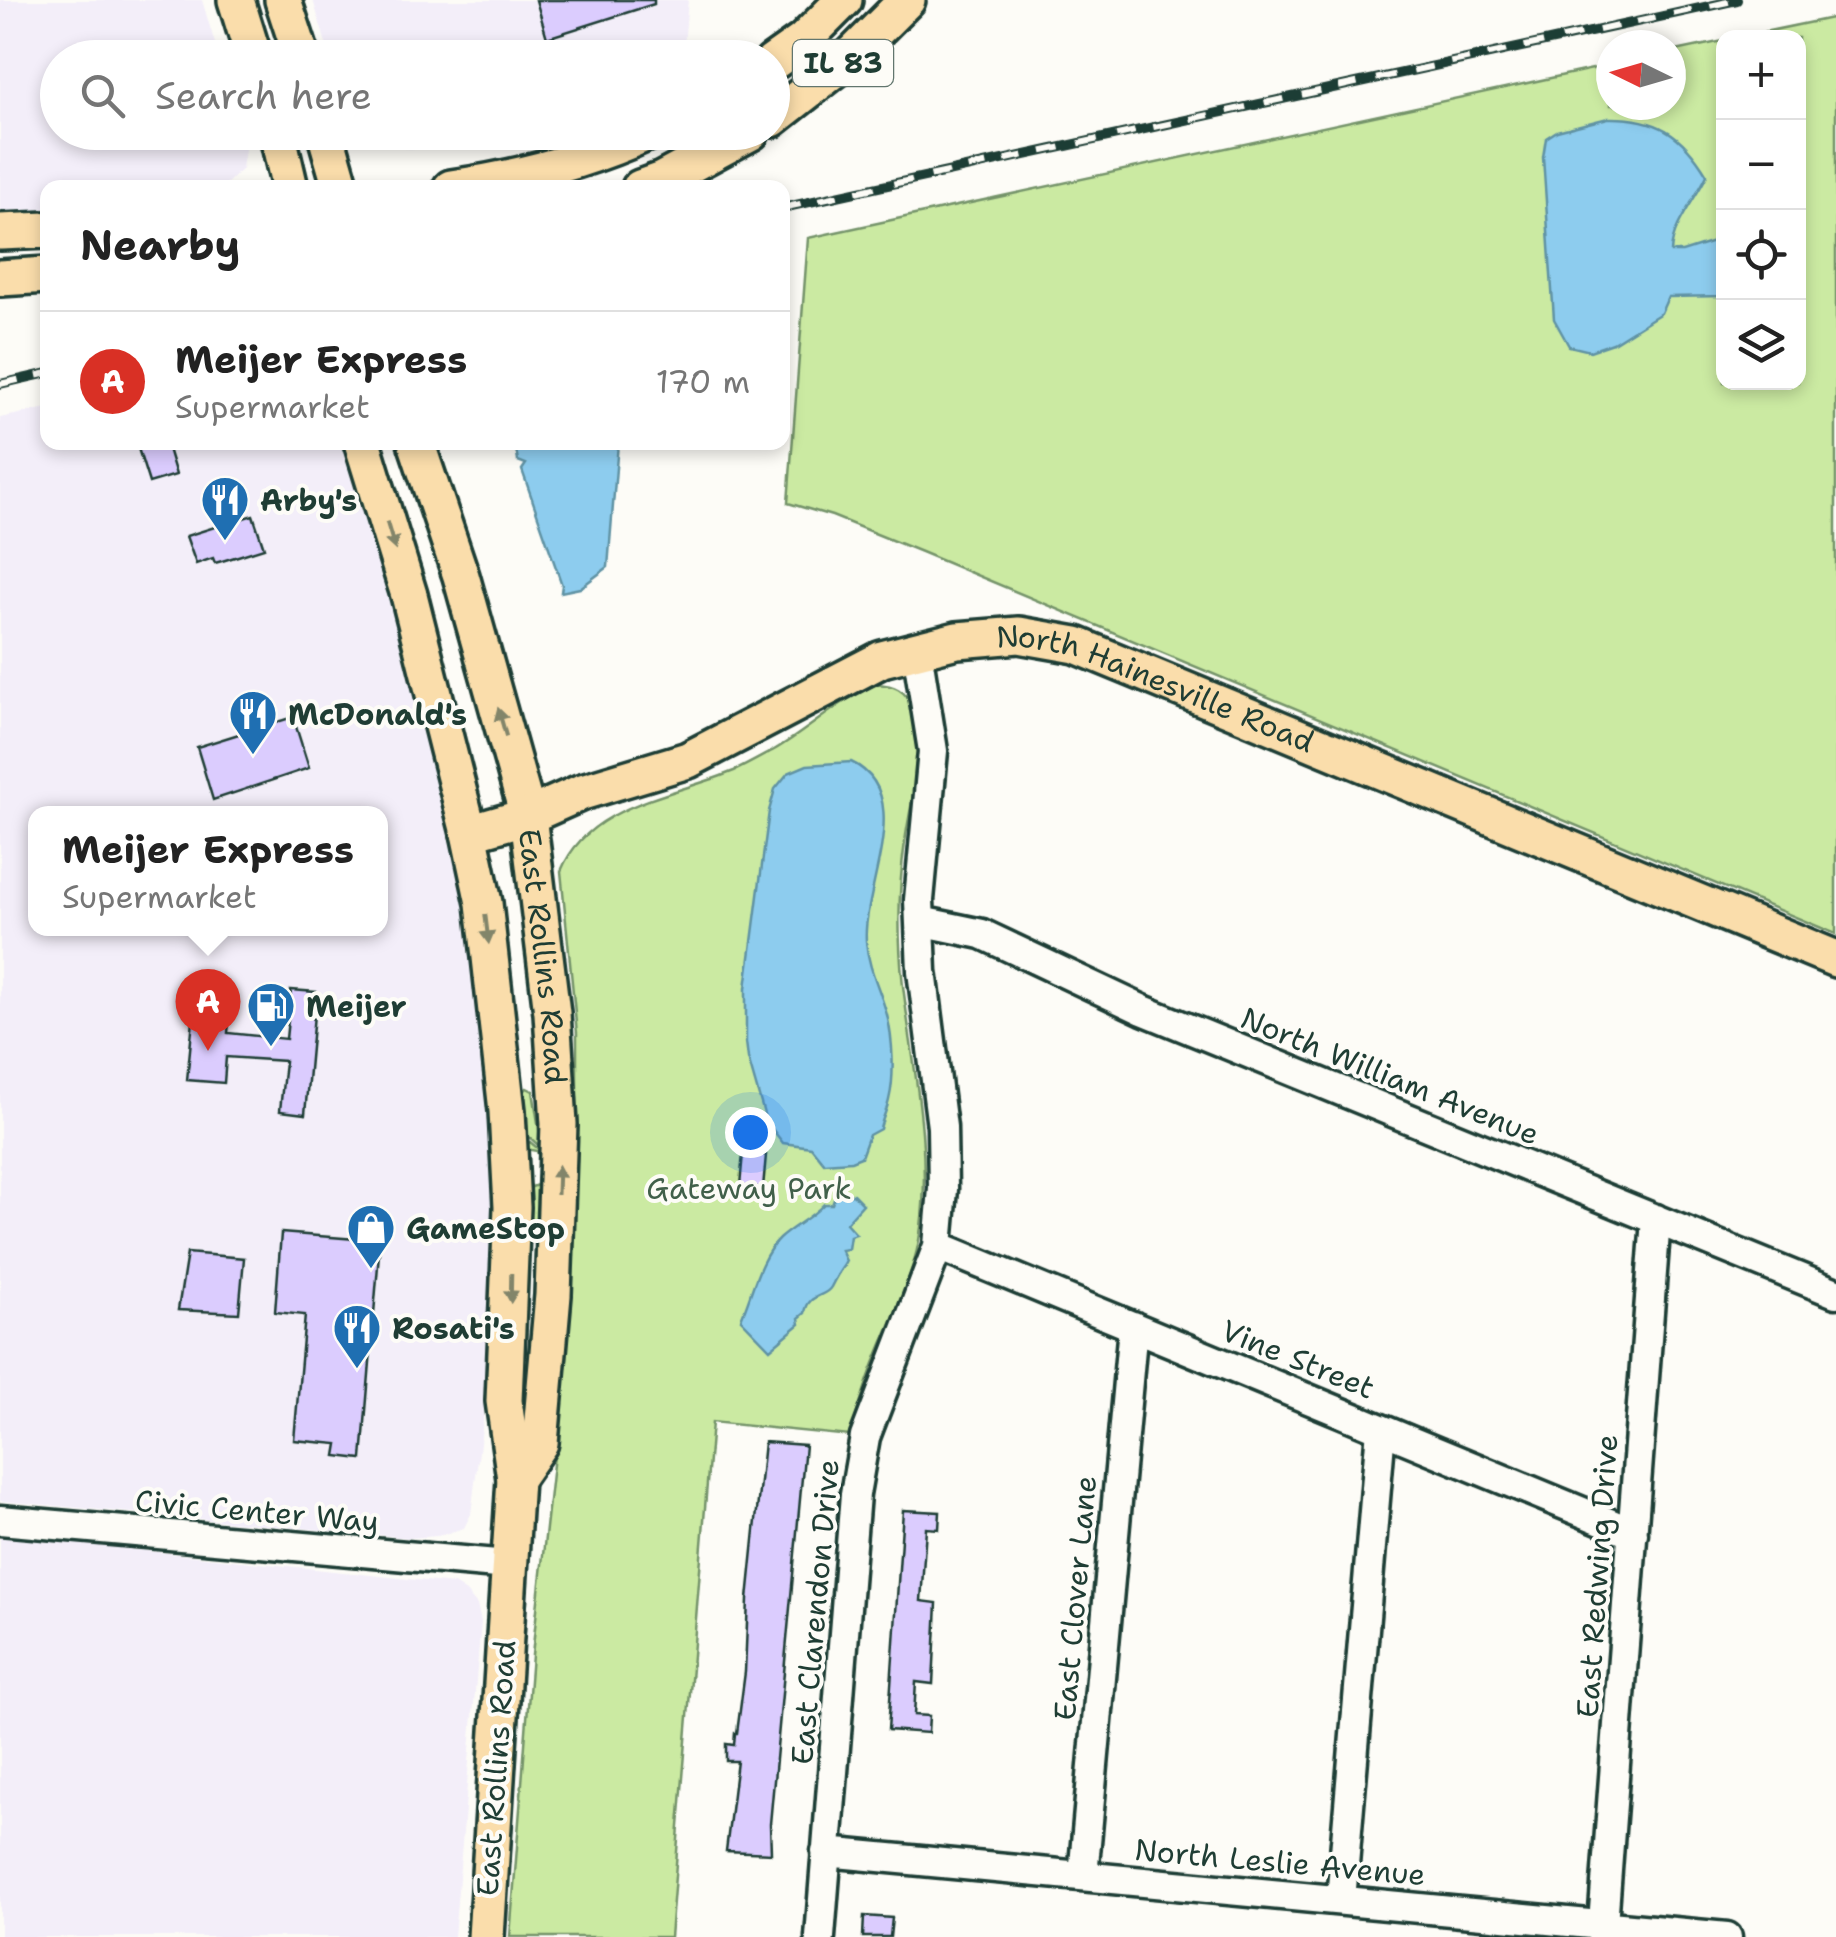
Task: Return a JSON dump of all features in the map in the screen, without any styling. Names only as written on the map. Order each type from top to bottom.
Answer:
[{"type":"main road","points":[[236,0],[248,40]]},
{"type":"main road","points":[[283,0],[296,40]]},
{"type":"main road","points":[[790,50],[844,0]]},
{"type":"main road","name":"IL 83","points":[[790,104],[847,60],[907,0]]},
{"type":"main road","points":[[281,150],[288,180]]},
{"type":"main road","points":[[330,150],[339,180]]},
{"type":"main road","points":[[497,180],[532,174],[605,150]]},
{"type":"main road","points":[[662,180],[718,150]]},
{"type":"main road","points":[[0,232],[40,230]]},
{"type":"main road","points":[[0,278],[40,276]]},
{"type":"main road","name":"East Rollins Road","points":[[364,450],[418,628],[469,833],[484,903],[508,1112],[511,1305],[504,1402],[515,1479],[486,1937]]},
{"type":"main road","name":"East Rollins Road","points":[[419,450],[461,576],[528,816],[552,1013],[558,1172],[553,1295],[540,1443],[515,1479]]},
{"type":"main road","name":"North Hainesville Road","points":[[469,833],[528,816],[582,792],[688,760],[882,659],[958,640],[1019,635],[1068,642],[1836,959]]},
{"type":"street","name":"East Clarendon Drive","points":[[820,1937],[854,1494],[865,1438],[938,1246],[943,1190],[942,1127],[922,971],[919,900],[933,750],[917,650]]},
{"type":"street","name":"North William Avenue","points":[[920,921],[982,934],[1143,1010],[1836,1293]]},
{"type":"street","name":"East Redwing Drive","points":[[1603,1931],[1656,1220]]},
{"type":"street","name":"Vine Street","points":[[938,1246],[1632,1533]]},
{"type":"street","name":"East Clover Lane","points":[[1083,1876],[1132,1326]]},
{"type":"street","points":[[1340,1900],[1382,1429]]},
{"type":"street","name":"Civic Center Way","points":[[0,1520],[508,1565]]},
{"type":"street","name":"North Leslie Avenue","points":[[826,1852],[1340,1900],[1603,1931],[1727,1937]]},
{"type":"shaded area","points":[[0,0],[202,0],[214,40],[40,40],[40,150],[245,150],[242,169],[230,180],[40,180],[40,213],[0,215]]},
{"type":"shaded area","points":[[313,0],[688,0],[685,40],[325,40]]},
{"type":"shaded area","points":[[40,409],[40,450],[357,450],[482,934],[501,1280],[471,1514],[464,1528],[438,1536],[410,1538],[0,1501],[0,418]]},
{"type":"shaded area","points":[[0,1535],[454,1584],[466,1592],[477,1605],[481,1622],[454,1937],[0,1937]]},
{"type":"green space","points":[[1836,17],[1836,934],[921,552],[832,516],[788,503],[808,238],[1596,68],[1596,120],[1686,120],[1686,49],[1716,42],[1716,390],[1806,390],[1806,30],[1774,30]]},
{"type":"green space","name":"Gateway Park","points":[[877,684],[894,687],[906,696],[918,740],[899,914],[903,986],[924,1166],[921,1227],[914,1261],[850,1436],[712,1422],[670,1937],[510,1937],[532,1655],[559,1410],[577,1147],[577,1033],[561,871],[574,848],[612,817],[744,766]]},
{"type":"green space","points":[[527,1088],[533,1091],[541,1142],[538,1145],[525,1133],[521,1095]]},
{"type":"green space","points":[[530,1142],[541,1151],[540,1243],[531,1240],[528,1245],[527,1181],[532,1187],[537,1185],[540,1162],[537,1151],[525,1149]]},
{"type":"water","points":[[1600,120],[1635,120],[1666,130],[1688,148],[1707,175],[1680,222],[1671,252],[1716,241],[1716,296],[1668,297],[1661,313],[1613,343],[1590,351],[1569,346],[1554,319],[1543,157],[1546,138],[1557,131]]},
{"type":"water","points":[[516,450],[617,450],[608,567],[580,588],[561,592],[562,585],[522,470],[526,464],[518,461]]},
{"type":"water","points":[[851,762],[870,776],[881,796],[884,819],[866,941],[889,1025],[892,1080],[880,1129],[869,1135],[861,1157],[824,1163],[811,1147],[783,1143],[766,1121],[748,1058],[746,988],[775,789],[788,773],[807,765]]},
{"type":"water","points":[[853,1194],[863,1204],[846,1223],[856,1234],[850,1236],[848,1249],[841,1250],[844,1265],[828,1290],[809,1302],[799,1318],[800,1324],[770,1349],[741,1319],[766,1256],[779,1239],[824,1204],[832,1204],[835,1196]]},
{"type":"building","points":[[536,0],[654,0],[654,4],[547,38]]},
{"type":"building","points":[[139,450],[168,450],[176,475],[149,483]]},
{"type":"building","name":"Arby's","points":[[253,515],[264,548],[215,563],[213,558],[196,564],[186,536]]},
{"type":"building","name":"McDonald's","points":[[293,717],[309,768],[213,800],[197,747]]},
{"type":"building","name":"Meijer","points":[[291,990],[316,992],[305,1114],[280,1111],[285,1061],[226,1057],[224,1083],[187,1080],[193,1020],[229,1023],[228,1033],[286,1039]]},
{"type":"building","points":[[743,1153],[766,1155],[763,1188],[740,1186]]},
{"type":"building","points":[[281,1233],[380,1241],[362,1459],[336,1456],[338,1444],[294,1440],[305,1315],[275,1312]]},
{"type":"building","points":[[187,1253],[244,1258],[239,1313],[178,1310]]},
{"type":"building","points":[[764,1442],[805,1445],[770,1824],[771,1853],[726,1851],[737,1761],[726,1761],[726,1744],[734,1745],[745,1672],[748,1599]]},
{"type":"building","points":[[903,1510],[940,1512],[939,1529],[926,1528],[921,1601],[937,1603],[933,1684],[916,1682],[914,1715],[929,1716],[928,1733],[888,1730]]},
{"type":"building","points":[[864,1916],[892,1918],[890,1937],[863,1937]]},
{"type":"railway","points":[[790,206],[1737,0]]},
{"type":"railway","points":[[0,384],[40,375]]},
{"type":"place","name":"Arby's","points":[[225,542]]},
{"type":"place","name":"McDonald's","points":[[253,756]]},
{"type":"place","name":"Meijer","points":[[271,1048]]},
{"type":"place","name":"Meijer Express","points":[[208,1051]]},
{"type":"place","name":"GameStop","points":[[371,1270]]},
{"type":"place","name":"Rosati's","points":[[357,1370]]}]
